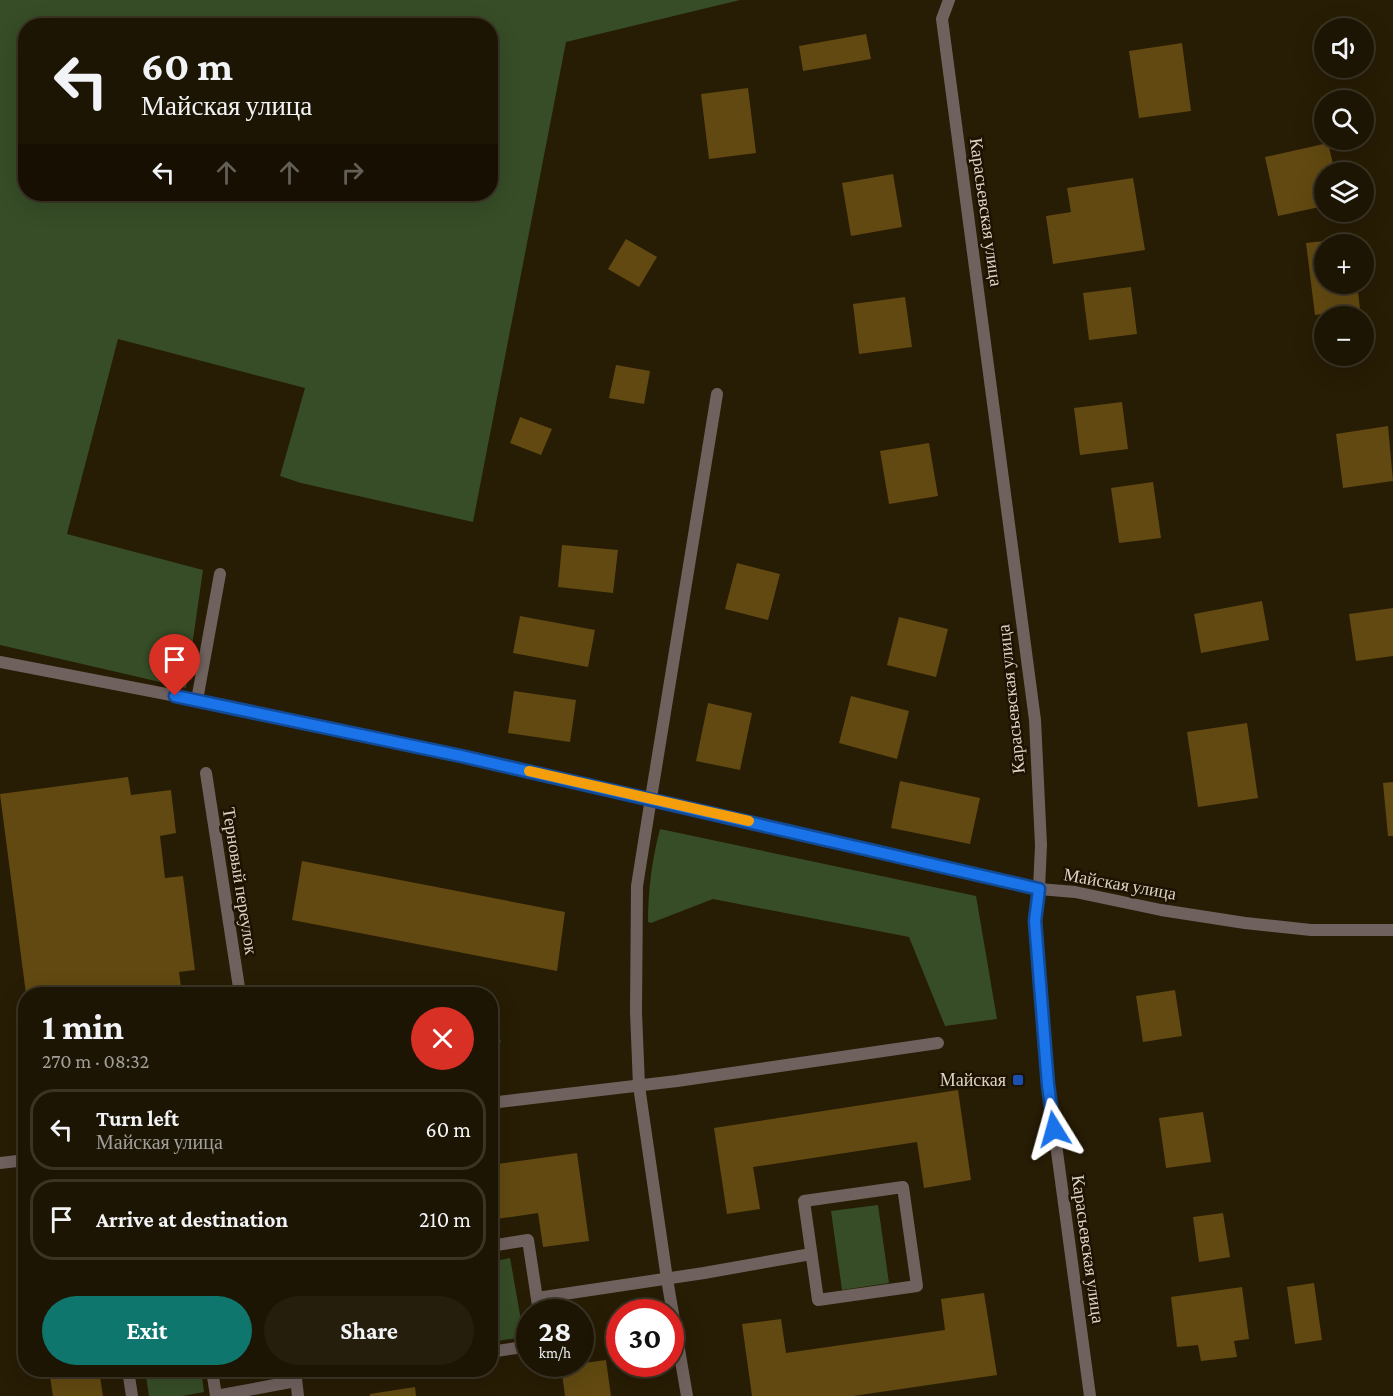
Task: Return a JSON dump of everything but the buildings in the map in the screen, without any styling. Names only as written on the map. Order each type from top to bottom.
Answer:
[{"type":"street","name":"Карасьевская улица","points":[[949,0],[942,19],[1035,720],[1041,845],[1035,921],[1048,1085],[1090,1396]]},
{"type":"street","points":[[687,1396],[639,1086],[636,1012],[637,886],[717,394]]},
{"type":"street","points":[[197,700],[220,574]]},
{"type":"street","name":"Майская улица","points":[[0,662],[197,700],[651,798],[1039,889],[1075,892],[1161,910],[1245,923],[1311,930],[1393,930]]},
{"type":"street","name":"Терновый переулок","points":[[206,773],[239,987]]},
{"type":"street","points":[[498,1102],[639,1086],[938,1043]]},
{"type":"street","points":[[0,1162],[18,1161]]},
{"type":"street","points":[[903,1187],[917,1286],[818,1300],[811,1254],[804,1201],[903,1187]]},
{"type":"street","points":[[498,1245],[528,1240],[537,1298],[668,1279],[811,1254]]},
{"type":"street","points":[[498,1351],[516,1348]]},
{"type":"street","points":[[129,1377],[132,1396]]},
{"type":"street","points":[[213,1377],[216,1396],[287,1377]]},
{"type":"street","points":[[295,1377],[298,1396]]},
{"type":"green space","points":[[0,0],[740,0],[566,42],[473,522],[301,483],[280,476],[305,388],[118,339],[67,534],[203,570],[186,688],[0,645]]},
{"type":"green space","points":[[660,829],[976,896],[997,1019],[945,1026],[909,937],[713,899],[651,923],[648,922],[651,875]]},
{"type":"green space","points":[[878,1205],[889,1283],[842,1290],[831,1211]]},
{"type":"green space","points":[[510,1258],[517,1299],[516,1338],[498,1341],[498,1261]]},
{"type":"green space","points":[[146,1377],[202,1377],[204,1392],[182,1396],[149,1396]]},
{"type":"slow traffic","points":[[529,771],[749,821]]},
{"type":"place","name":"Майская","points":[[1018,1080]]},
{"type":"route","points":[[175,696],[651,798],[1039,889],[1035,921],[1048,1085],[1054,1129]]}]
